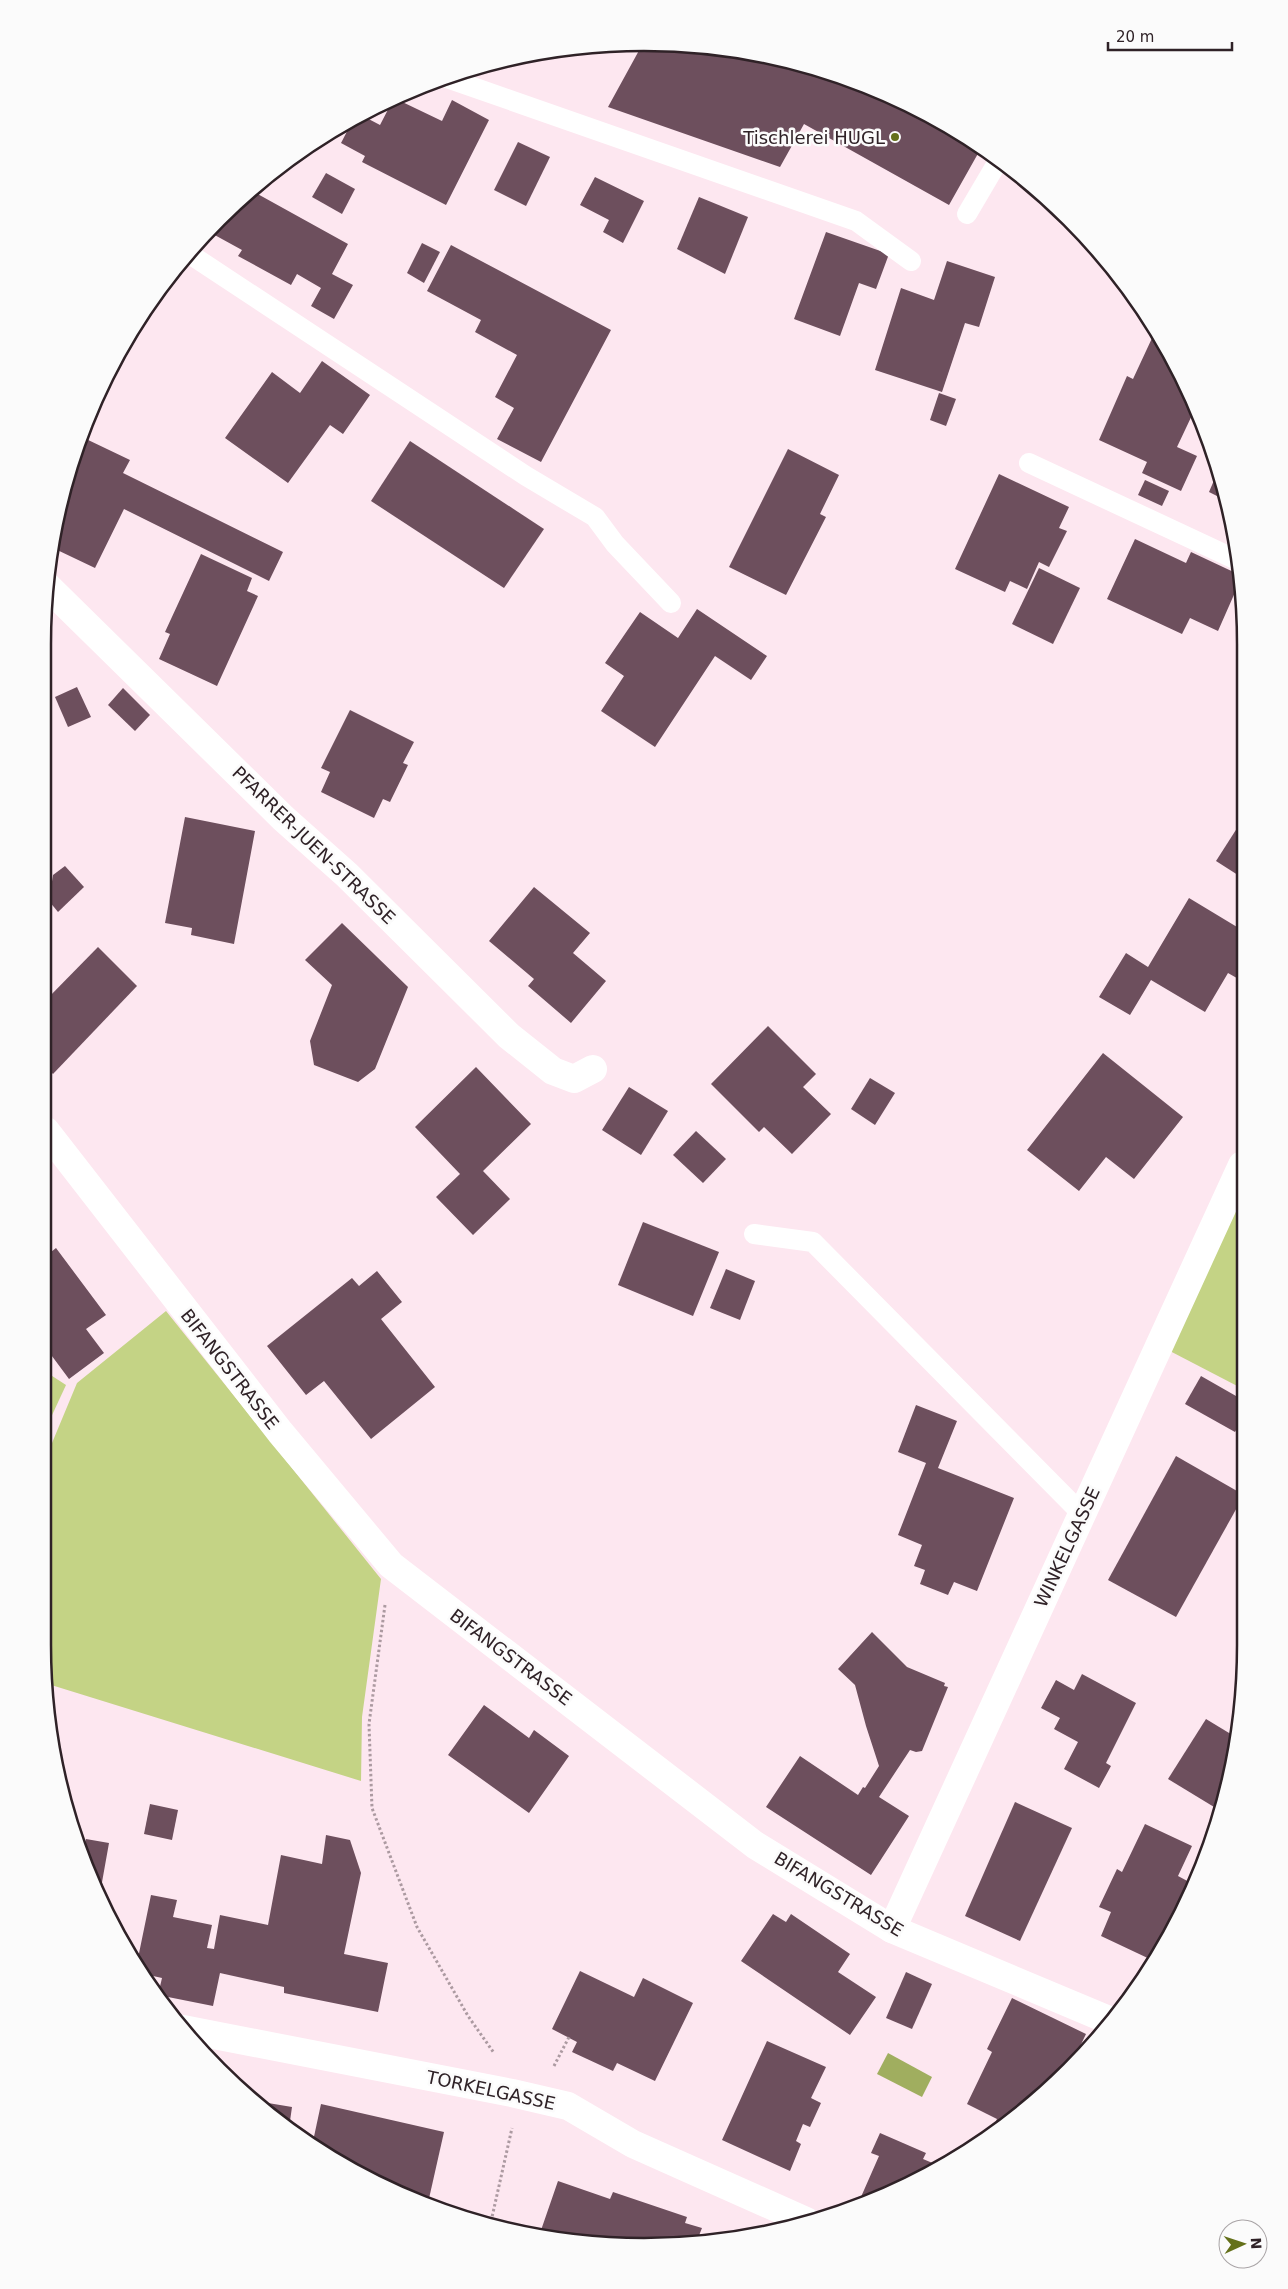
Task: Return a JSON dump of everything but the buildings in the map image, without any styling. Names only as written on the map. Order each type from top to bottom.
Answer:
[{"type":"street","name":"PFARRER-JUEN-STRASSE","points":[[54,593],[276,811],[347,875],[509,1036],[553,1070],[574,1079],[592,1069]]},
{"type":"street","name":"BIFANGSTRASSE","points":[[51,1137],[274,1425],[391,1565],[755,1845],[892,1929],[1105,2017]]},
{"type":"street","name":"WINKELGASSE","points":[[892,1929],[1237,1176]]},
{"type":"street","name":"TORKELGASSE","points":[[194,2031],[512,2092],[568,2106],[633,2144],[798,2218]]},
{"type":"lane","points":[[457,82],[856,221],[911,261]]},
{"type":"lane","points":[[967,214],[995,167]]},
{"type":"lane","points":[[195,257],[526,476],[595,517],[615,544],[671,603]]},
{"type":"lane","points":[[1029,463],[1230,557]]},
{"type":"lane","points":[[754,1234],[813,1242],[1082,1514]]},
{"type":"path","points":[[391,1565],[369,1724],[372,1808],[417,1927],[468,2016],[496,2055]]},
{"type":"path","points":[[492,2218],[514,2120]]},
{"type":"shaded area","points":[[1237,1203],[1237,1386],[1166,1349]]},
{"type":"shaded area","points":[[166,1311],[381,1579],[362,1717],[361,1781],[53,1686],[51,1645],[51,1445],[77,1383]]},
{"type":"shaded area","points":[[51,1375],[66,1385],[51,1417]]},
{"type":"shaded area","points":[[888,2053],[932,2077],[922,2097],[877,2074]]},
{"type":"place","name":"Tischlerei HUGL","points":[[895,137]]}]
